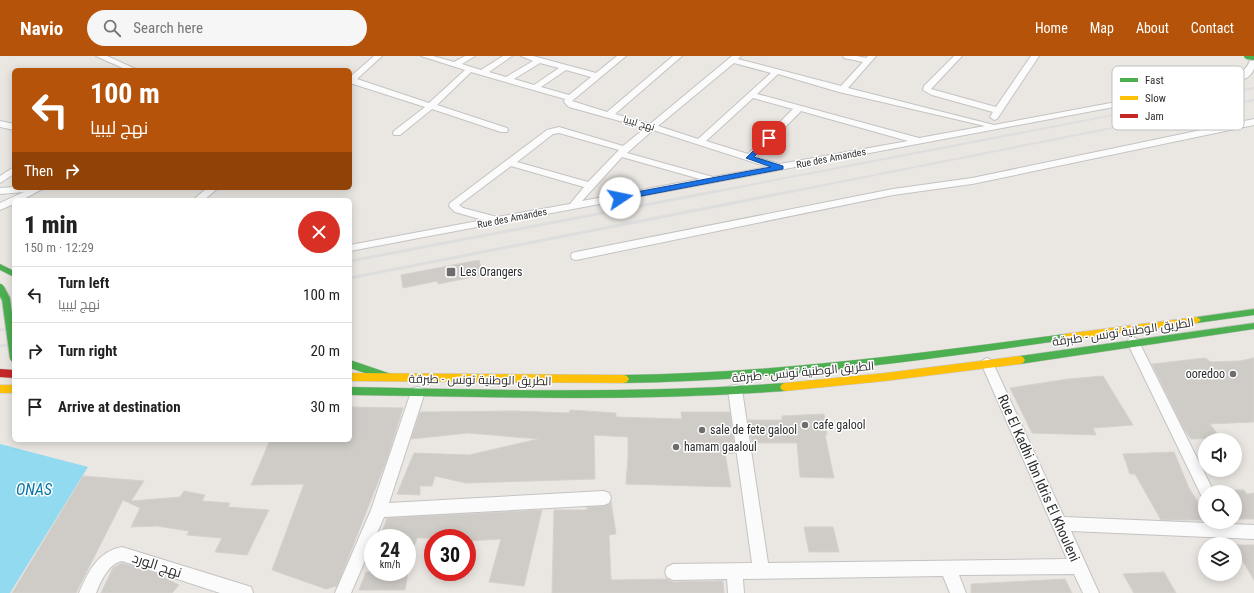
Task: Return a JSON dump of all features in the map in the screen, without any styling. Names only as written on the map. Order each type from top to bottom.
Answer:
[{"type":"main road","points":[[1247,56],[1254,58]]},
{"type":"main road","points":[[0,267],[12,273]]},
{"type":"main road","points":[[0,288],[6,299],[12,343]]},
{"type":"main road","name":"الطريق الوطنية تونس - طبرقة","points":[[352,377],[670,379],[754,374],[868,364],[1254,312]]},
{"type":"main road","name":"الطريق الوطنية تونس - طبرقة","points":[[352,392],[597,394],[735,390],[851,381],[1254,326]]},
{"type":"main road","points":[[352,365],[388,377]]},
{"type":"main road","points":[[0,374],[12,374]]},
{"type":"main road","points":[[0,389],[12,389]]},
{"type":"street","points":[[100,56],[129,68]]},
{"type":"street","points":[[352,79],[378,56]]},
{"type":"street","points":[[455,65],[471,56]]},
{"type":"street","points":[[482,72],[508,56]]},
{"type":"street","points":[[525,56],[597,76]]},
{"type":"street","points":[[430,57],[570,98],[622,56]]},
{"type":"street","points":[[609,115],[677,56]]},
{"type":"street","points":[[847,56],[870,58]]},
{"type":"street","points":[[958,56],[927,88],[927,90],[997,110]]},
{"type":"street","points":[[573,206],[623,151],[734,58],[776,72],[842,90],[989,127],[997,110],[1035,56]]},
{"type":"street","points":[[842,90],[870,58]]},
{"type":"street","name":"Rue des Amandes","points":[[1244,76],[1252,68],[1254,58]]},
{"type":"street","points":[[507,80],[539,60]]},
{"type":"street","points":[[536,88],[565,67]]},
{"type":"street","points":[[397,133],[431,106],[470,69]]},
{"type":"street","points":[[700,142],[776,72]]},
{"type":"street","points":[[352,80],[504,130]]},
{"type":"street","points":[[751,95],[920,141]]},
{"type":"street","name":"نهج ليبيا","points":[[570,98],[567,101],[570,104],[652,127],[780,168]]},
{"type":"street","name":"Rue des Amandes","points":[[352,248],[1112,105]]},
{"type":"street","points":[[750,158],[799,108]]},
{"type":"street","points":[[1244,124],[1254,122]]},
{"type":"street","points":[[496,221],[460,210],[454,206],[546,134],[555,130],[714,180]]},
{"type":"street","points":[[576,256],[892,192],[972,181],[1216,130]]},
{"type":"street","points":[[510,163],[590,186]]},
{"type":"street","points":[[0,180],[12,171]]},
{"type":"street","points":[[0,191],[12,190]]},
{"type":"street","points":[[18,198],[35,190]]},
{"type":"street","points":[[200,198],[210,190]]},
{"type":"street","points":[[0,207],[12,201]]},
{"type":"street","points":[[0,312],[12,309]]},
{"type":"street","points":[[1134,342],[1204,485]]},
{"type":"street","name":"Rue El Kadhi Ibn Idris El Khouleni","points":[[987,363],[1091,593]]},
{"type":"street","points":[[735,390],[761,571]]},
{"type":"street","points":[[343,593],[379,510],[418,392]]},
{"type":"street","points":[[379,510],[604,498]]},
{"type":"street","points":[[1060,524],[1198,527]]},
{"type":"street","points":[[1237,529],[1254,532]]},
{"type":"street","name":"نهج الورد","points":[[87,593],[102,566],[116,554],[122,554],[245,593]]},
{"type":"street","points":[[673,572],[1079,566]]},
{"type":"street","points":[[948,567],[958,593]]},
{"type":"street","points":[[734,572],[736,593]]},
{"type":"water","name":"ONAS","points":[[0,444],[88,467],[10,593],[0,593]]},
{"type":"building","name":"Les Orangers","points":[[479,260],[483,275],[438,284],[437,281],[403,288],[401,275]]},
{"type":"building","points":[[1205,358],[1211,362],[1240,361],[1254,358],[1254,422],[1210,424],[1216,433],[1198,433],[1198,439],[1191,439],[1184,429],[1152,364]]},
{"type":"building","points":[[1103,376],[1133,425],[1093,428],[1096,435],[1032,433],[1010,388],[1068,379]]},
{"type":"building","points":[[352,407],[403,408],[387,459],[337,586],[326,589],[272,570],[304,484],[251,485],[269,442],[352,442]]},
{"type":"building","points":[[570,410],[616,413],[616,417],[682,419],[681,412],[730,412],[735,453],[725,454],[731,487],[626,484],[628,437],[594,435],[595,479],[466,483],[435,476],[432,486],[420,486],[420,495],[397,494],[414,453],[469,455],[538,439],[468,433],[411,439],[420,412],[515,411],[569,413]]},
{"type":"building","points":[[824,414],[827,435],[825,435],[834,478],[800,477],[797,443],[752,443],[748,420],[782,420],[782,416]]},
{"type":"building","points":[[1174,452],[1189,488],[1198,502],[1198,520],[1161,520],[1135,474],[1130,474],[1123,454]]},
{"type":"building","points":[[83,476],[144,481],[131,501],[180,497],[184,491],[205,495],[202,501],[230,503],[228,507],[269,510],[247,555],[215,552],[222,538],[187,535],[189,531],[157,526],[131,527],[140,508],[123,500],[76,593],[12,593]]},
{"type":"building","points":[[1242,490],[1244,490],[1247,494],[1254,493],[1254,519],[1242,519]]},
{"type":"building","points":[[611,501],[616,534],[609,535],[611,580],[667,579],[673,582],[723,581],[724,593],[552,593],[554,510],[587,510],[587,507],[605,506],[610,504]]},
{"type":"building","points":[[542,510],[524,586],[489,582],[501,539],[476,540],[476,529],[424,529],[424,538],[417,538],[416,541],[416,529],[383,529],[387,518]]},
{"type":"building","points":[[804,527],[833,527],[839,552],[809,552]]},
{"type":"building","points":[[1242,545],[1254,545],[1254,580],[1242,560]]},
{"type":"building","points":[[122,563],[155,573],[179,585],[172,593],[101,593],[113,568]]},
{"type":"building","points":[[1164,572],[1176,593],[1134,593],[1123,574]]},
{"type":"building","points":[[364,577],[364,581],[406,581],[405,590],[359,590]]},
{"type":"building","points":[[1065,579],[1072,593],[971,593],[971,584]]},
{"type":"railway","points":[[1244,90],[1254,88]]},
{"type":"railway","points":[[1244,102],[1254,100]]},
{"type":"railway","points":[[713,192],[1112,115]]},
{"type":"railway","points":[[789,192],[1112,128]]},
{"type":"railway","points":[[352,261],[718,191]]},
{"type":"railway","points":[[352,278],[794,191]]},
{"type":"railway","points":[[0,330],[12,328]]},
{"type":"railway","points":[[0,346],[12,344]]},
{"type":"traffic: fast","points":[[1247,56],[1254,57]]},
{"type":"traffic: fast","points":[[0,267],[12,273]]},
{"type":"traffic: fast","points":[[0,288],[6,299],[12,343]]},
{"type":"traffic: fast","points":[[1197,320],[1254,312]]},
{"type":"traffic: fast","points":[[1020,360],[1254,326]]},
{"type":"traffic: fast","points":[[624,379],[735,376],[845,366],[1065,337]]},
{"type":"traffic: fast","points":[[352,365],[388,377]]},
{"type":"traffic: fast","points":[[352,391],[622,395],[731,391],[785,387]]},
{"type":"traffic: slow","points":[[1065,337],[1197,320]]},
{"type":"traffic: slow","points":[[785,387],[885,377],[1020,360]]},
{"type":"traffic: slow","points":[[352,377],[624,379]]},
{"type":"traffic: slow","points":[[0,389],[12,389]]},
{"type":"traffic: jam","points":[[0,373],[12,374]]},
{"type":"place","name":"Les Orangers","points":[[451,272]]},
{"type":"place","name":"ooredoo","points":[[1233,374]]},
{"type":"place","name":"cafe galool","points":[[805,425]]},
{"type":"place","name":"sale de fete galool","points":[[702,430]]},
{"type":"place","name":"hamam gaaloul","points":[[676,447]]},
{"type":"route","points":[[620,198],[780,168],[750,158],[769,138]]}]
